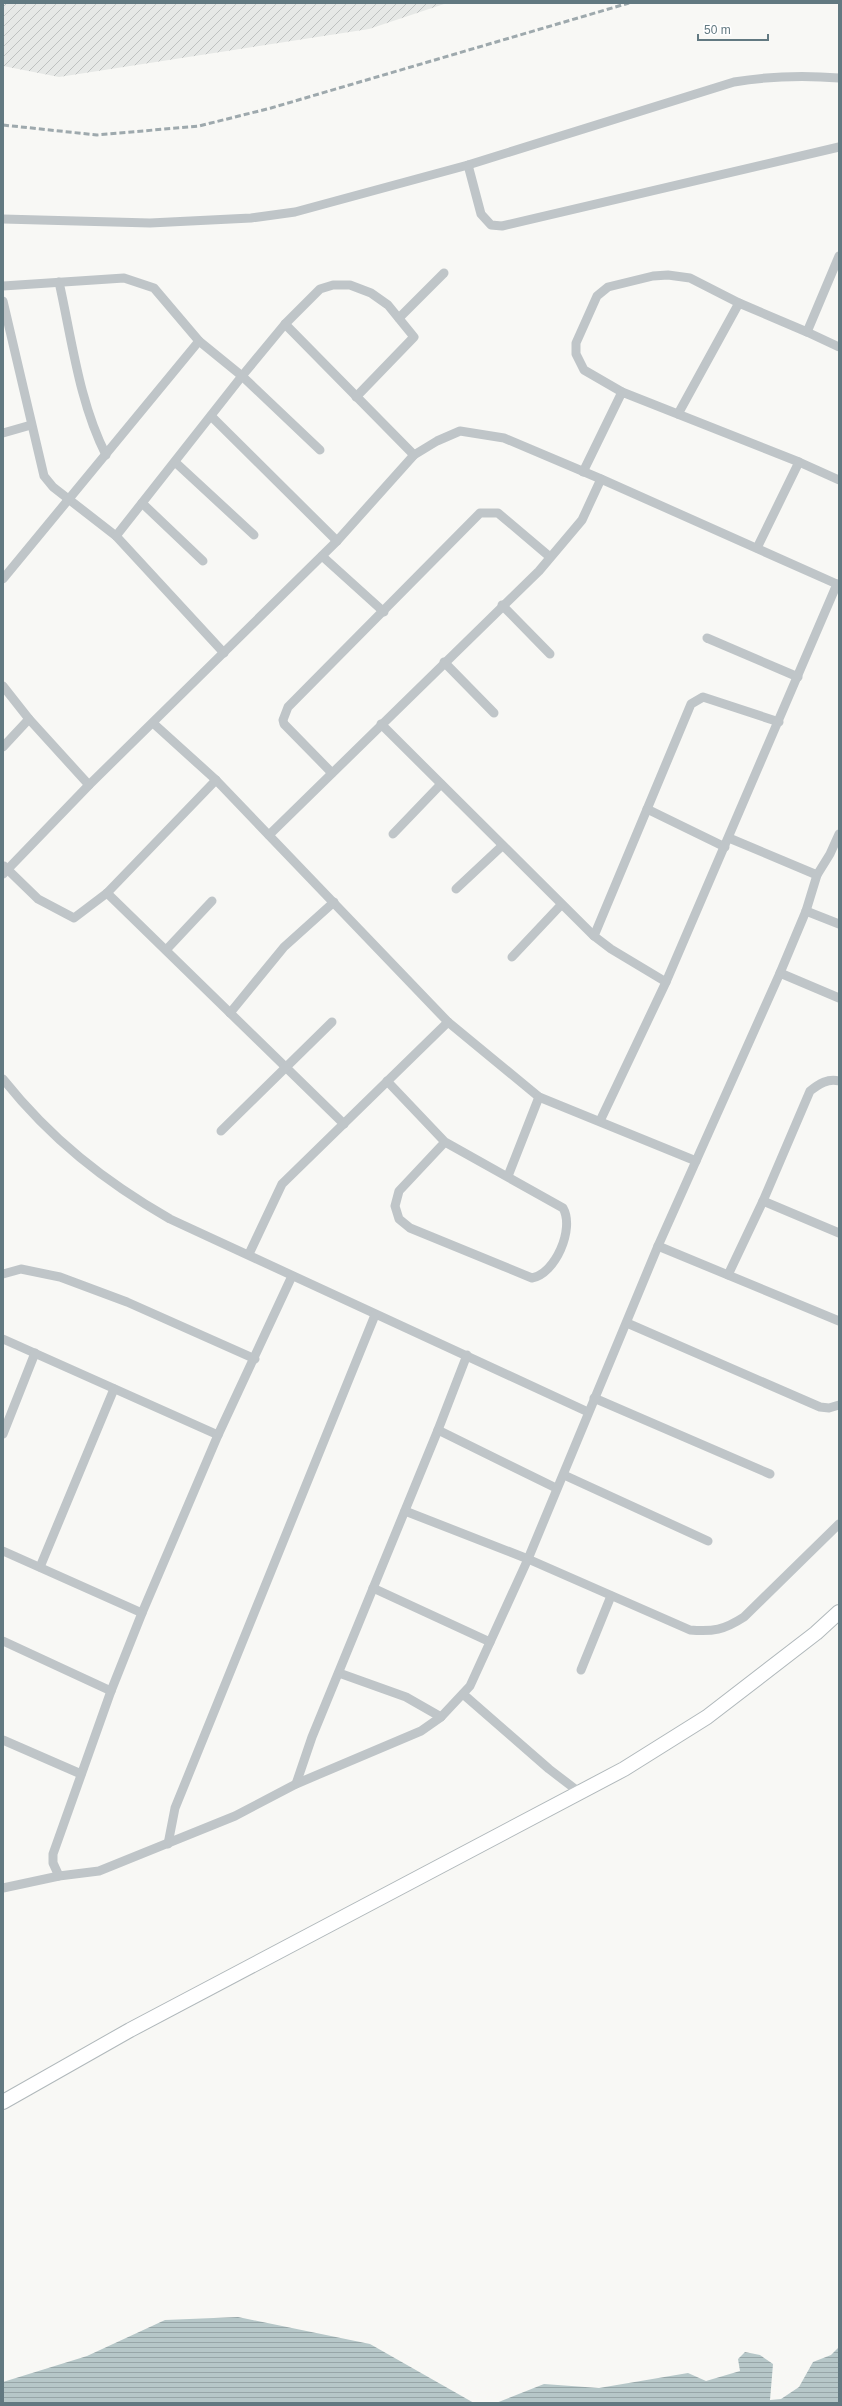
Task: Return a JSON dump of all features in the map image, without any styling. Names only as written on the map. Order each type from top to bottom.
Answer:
[{"type":"main road","points":[[3,2102],[130,2030],[579,1792],[624,1770],[707,1718],[816,1633],[839,1612]]},
{"type":"street","points":[[3,219],[150,223],[251,218],[295,212],[468,165],[734,82],[768,77],[804,75],[839,78]]},
{"type":"street","points":[[468,165],[481,214],[491,225],[502,226],[839,147]]},
{"type":"street","points":[[807,332],[839,256]]},
{"type":"street","points":[[399,318],[444,273]]},
{"type":"street","points":[[839,347],[739,303],[690,278],[668,275],[654,276],[608,287],[597,296],[576,343],[576,354],[584,370],[622,392],[799,462],[839,480]]},
{"type":"street","points":[[3,286],[124,278],[140,282],[154,288],[199,341],[242,376],[320,450]]},
{"type":"street","points":[[59,282],[86,403],[95,434],[106,455]]},
{"type":"street","points":[[116,536],[242,376],[285,324],[320,289],[333,285],[350,285],[371,293],[388,305],[414,337],[356,397]]},
{"type":"street","points":[[3,301],[44,476],[69,499],[116,536],[224,653]]},
{"type":"street","points":[[678,414],[739,303]]},
{"type":"street","points":[[285,324],[414,455]]},
{"type":"street","points":[[3,579],[199,341]]},
{"type":"street","points":[[583,472],[622,392]]},
{"type":"street","points":[[211,416],[337,541]]},
{"type":"street","points":[[3,434],[31,425]]},
{"type":"street","points":[[216,780],[107,893],[74,918],[38,899],[5,869],[337,541],[414,455],[437,441],[460,431],[504,438],[601,479],[838,585],[666,982],[600,1121]]},
{"type":"street","points":[[174,462],[254,535]]},
{"type":"street","points":[[757,548],[799,462]]},
{"type":"street","points":[[269,835],[539,570],[582,520],[601,479]]},
{"type":"street","points":[[142,503],[203,561]]},
{"type":"street","points":[[332,773],[284,724],[284,714],[288,707],[384,612],[480,513],[498,513],[550,557]]},
{"type":"street","points":[[322,556],[384,612]]},
{"type":"street","points":[[502,605],[550,654]]},
{"type":"street","points":[[707,638],[798,677]]},
{"type":"street","points":[[444,662],[494,713]]},
{"type":"street","points":[[3,686],[29,719],[89,785]]},
{"type":"street","points":[[594,936],[691,704],[703,697],[778,722]]},
{"type":"street","points":[[3,747],[29,719]]},
{"type":"street","points":[[153,723],[216,780],[448,1022],[539,1097],[696,1161]]},
{"type":"street","points":[[381,724],[561,905],[594,936],[611,949],[666,982]]},
{"type":"street","points":[[393,834],[441,784]]},
{"type":"street","points":[[647,810],[725,847]]},
{"type":"street","points":[[3,1888],[59,1876],[99,1871],[235,1816],[296,1784],[421,1731],[441,1717],[470,1686],[528,1559],[556,1488],[564,1475],[588,1412],[627,1323],[658,1246],[780,973],[806,911],[818,875],[835,856],[839,834]]},
{"type":"street","points":[[729,838],[818,875]]},
{"type":"street","points":[[456,889],[502,846]]},
{"type":"street","points":[[107,893],[344,1124]]},
{"type":"street","points":[[166,950],[212,901]]},
{"type":"street","points":[[230,1012],[284,947],[334,902]]},
{"type":"street","points":[[512,957],[561,905]]},
{"type":"street","points":[[806,911],[839,924]]},
{"type":"street","points":[[780,973],[839,998]]},
{"type":"street","points":[[221,1131],[332,1022]]},
{"type":"street","points":[[248,1254],[282,1184],[448,1022]]},
{"type":"street","points":[[3,1079],[21,1101],[86,1164],[115,1185],[170,1219],[248,1254],[375,1315],[467,1355],[588,1412]]},
{"type":"street","points":[[728,1275],[763,1202],[810,1091],[819,1084],[832,1080],[839,1081]]},
{"type":"street","points":[[387,1081],[445,1142],[563,1208],[568,1216],[568,1227],[563,1243],[548,1271],[541,1277],[532,1278],[518,1273],[410,1228],[399,1219],[395,1206],[399,1191],[445,1142]]},
{"type":"street","points":[[508,1176],[539,1097]]},
{"type":"street","points":[[763,1202],[839,1233]]},
{"type":"street","points":[[658,1246],[839,1321]]},
{"type":"street","points":[[3,1274],[21,1269],[60,1277],[127,1302],[255,1358]]},
{"type":"street","points":[[59,1876],[53,1864],[53,1854],[111,1691],[142,1613],[218,1435],[292,1276]]},
{"type":"street","points":[[168,1844],[175,1808],[375,1315]]},
{"type":"street","points":[[627,1323],[820,1407],[830,1408],[839,1405]]},
{"type":"street","points":[[3,1339],[218,1435]]},
{"type":"street","points":[[3,1434],[35,1353]]},
{"type":"street","points":[[296,1784],[467,1355]]},
{"type":"street","points":[[40,1567],[114,1389]]},
{"type":"street","points":[[594,1398],[770,1474]]},
{"type":"street","points":[[438,1430],[556,1488]]},
{"type":"street","points":[[564,1475],[708,1541]]},
{"type":"street","points":[[405,1511],[528,1559],[690,1630],[711,1632],[733,1624],[744,1617],[839,1524]]},
{"type":"street","points":[[3,1551],[142,1613]]},
{"type":"street","points":[[373,1588],[490,1642]]},
{"type":"street","points":[[581,1670],[612,1596]]},
{"type":"street","points":[[3,1642],[111,1691]]},
{"type":"street","points":[[339,1673],[406,1697],[441,1717]]},
{"type":"street","points":[[463,1694],[548,1769],[579,1792]]},
{"type":"street","points":[[3,1740],[81,1774]]},
{"type":"shaded area","points":[[3,3],[447,3],[369,29],[59,77],[3,66]]},
{"type":"shaded area","points":[[238,2317],[370,2344],[474,2403],[3,2403],[3,2382],[87,2356],[165,2320]]},
{"type":"shaded area","points":[[839,2347],[839,2403],[496,2403],[544,2384],[599,2388],[688,2373],[706,2381],[740,2371],[738,2359],[745,2352],[760,2355],[773,2364],[770,2400],[781,2399],[799,2387],[813,2362],[831,2355]]},
{"type":"railway","points":[[3,125],[97,135],[199,126],[271,108],[629,3]]}]
